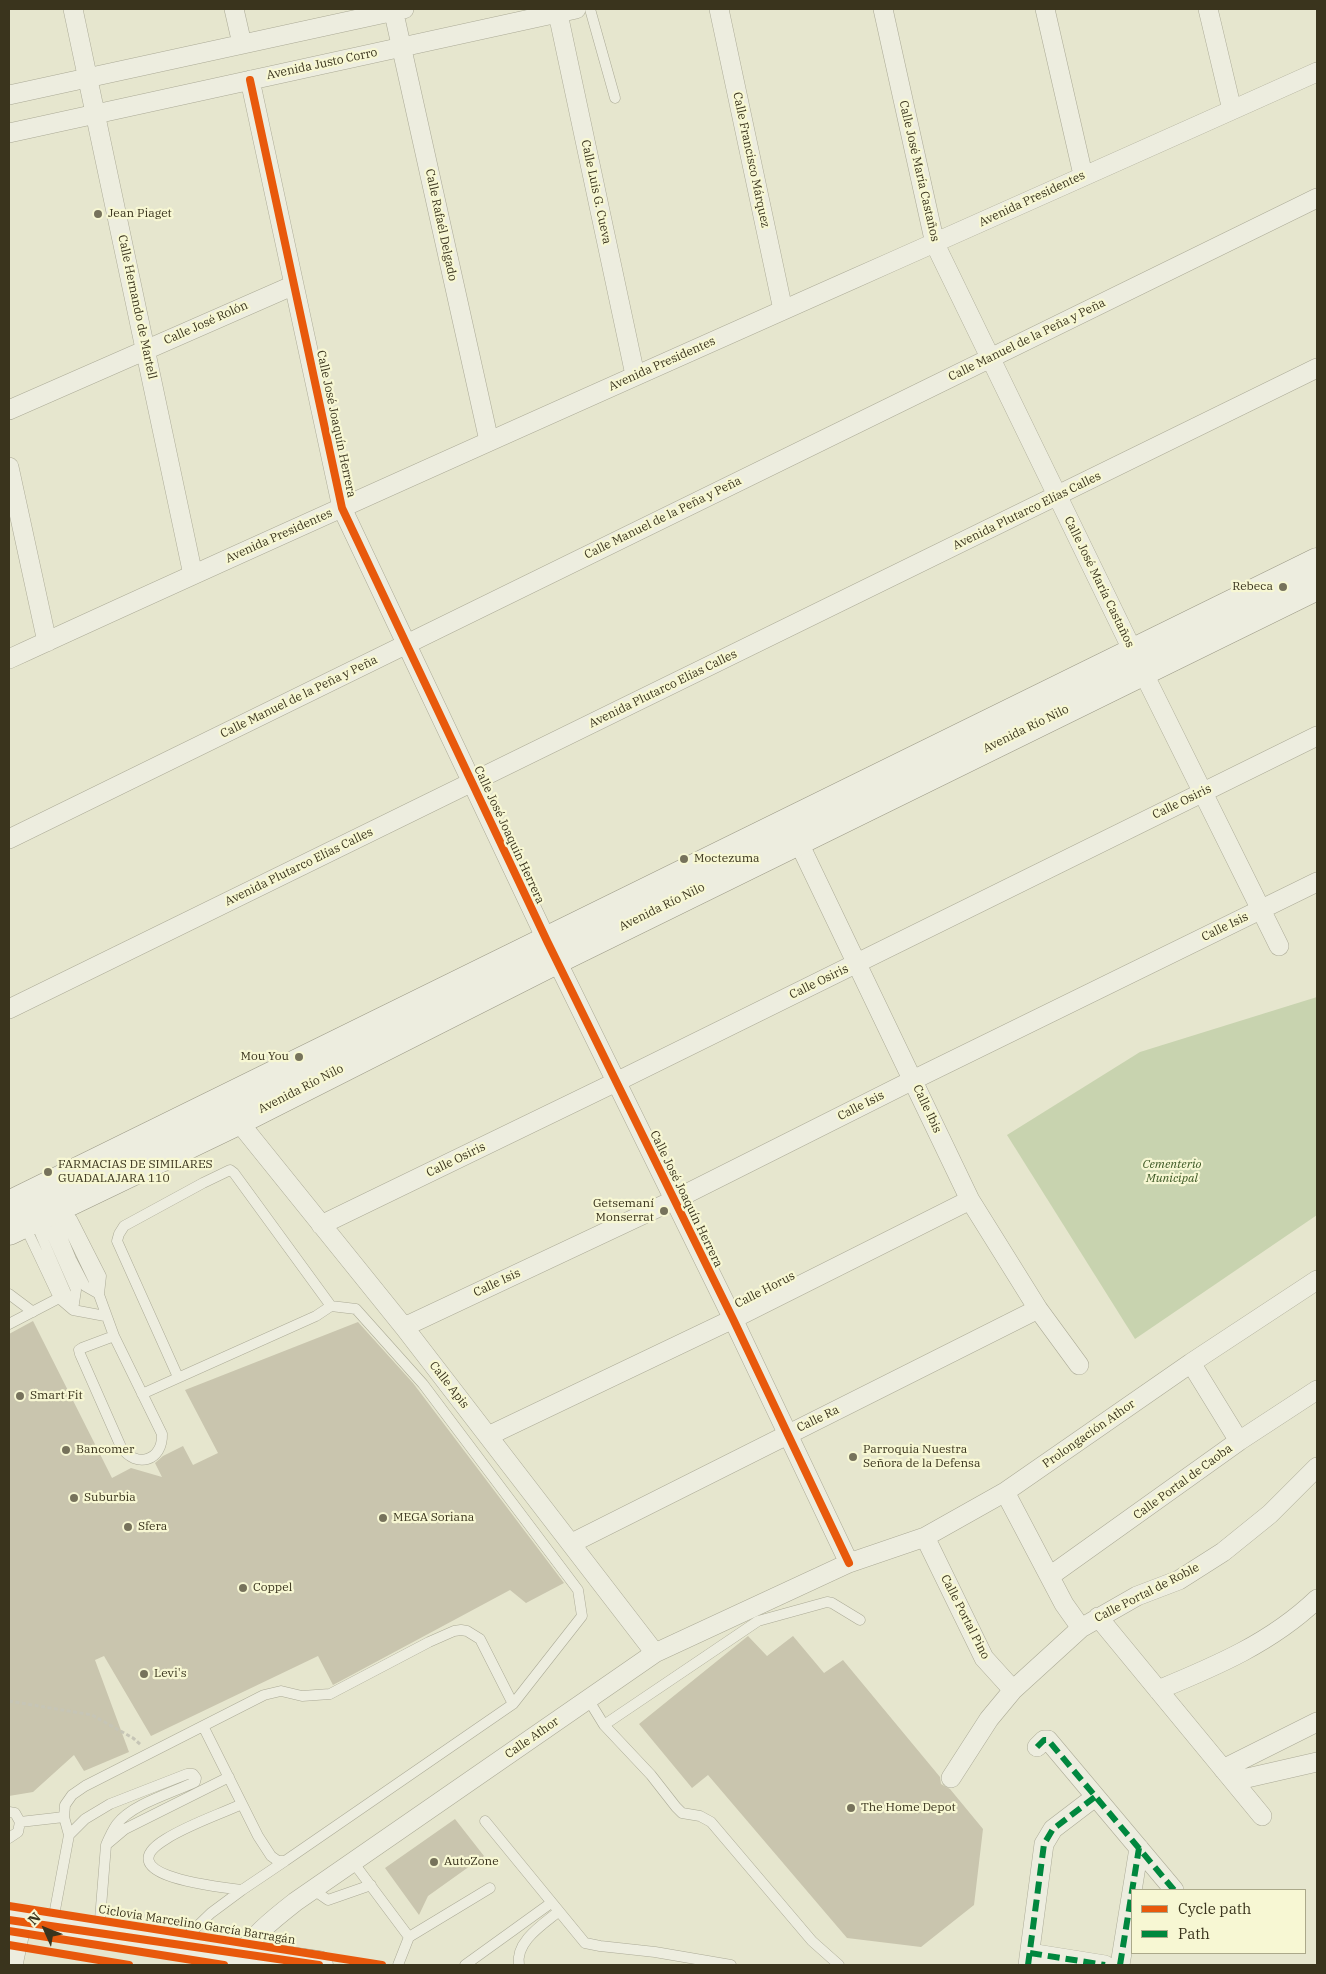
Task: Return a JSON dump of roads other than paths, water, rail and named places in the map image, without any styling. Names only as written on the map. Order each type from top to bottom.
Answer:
[{"type":"main road","name":"Avenida Río Nilo","points":[[32,1215],[238,1121],[551,950],[798,841],[1138,662],[1317,562]]},
{"type":"main road","name":"Avenida Río Nilo","points":[[32,1215],[551,950],[1138,662],[1317,586]]},
{"type":"main road","points":[[15,1926],[233,1961],[319,1965]]},
{"type":"main road","points":[[99,1939],[179,1945],[233,1961]]},
{"type":"street","name":"Calle Hernando de Martell","points":[[73,9],[193,575]]},
{"type":"street","points":[[234,9],[242,44]]},
{"type":"street","points":[[9,95],[397,9]]},
{"type":"street","name":"Calle Rafaél Delgado","points":[[397,9],[402,47],[489,441]]},
{"type":"street","name":"Avenida Justo Corro","points":[[9,133],[557,11],[576,9]]},
{"type":"street","name":"Calle Francisco Márquez","points":[[719,9],[783,310]]},
{"type":"street","name":"Calle José María Castaños","points":[[883,9],[935,244],[1138,662],[1262,909],[1278,946]]},
{"type":"street","points":[[1045,9],[1084,175]]},
{"type":"street","points":[[1208,9],[1232,110]]},
{"type":"street","name":"Calle Luis G. Cueva","points":[[557,11],[635,375]]},
{"type":"street","name":"Avenida Presidentes","points":[[9,659],[635,375],[935,244],[1084,175],[1317,72]]},
{"type":"street","name":"Calle José Joaquín Herrera","points":[[250,80],[342,508],[551,950],[788,1434],[849,1563]]},
{"type":"street","name":"Calle Manuel de la Peña y Peña","points":[[9,839],[1317,198]]},
{"type":"street","name":"Calle José Rolón","points":[[9,410],[294,285]]},
{"type":"street","name":"Avenida Plutarco Elías Calles","points":[[9,1009],[1317,368]]},
{"type":"street","points":[[9,467],[47,642]]},
{"type":"street","name":"Calle Osiris","points":[[321,1225],[616,1082],[1317,736]]},
{"type":"street","name":"Calle Ibis","points":[[798,841],[970,1200],[1038,1309],[1079,1365]]},
{"type":"street","name":"Calle Isis","points":[[404,1327],[674,1200],[1317,882]]},
{"type":"street","name":"Calle Apis","points":[[238,1121],[404,1327],[655,1653]]},
{"type":"street","name":"Calle Horus","points":[[488,1436],[732,1319],[970,1200]]},
{"type":"street","name":"Prolongación Athor","points":[[849,1563],[925,1537],[1005,1492],[1191,1363],[1317,1280]]},
{"type":"street","name":"Calle Ra","points":[[572,1543],[1038,1309]]},
{"type":"street","points":[[1191,1363],[1239,1442]]},
{"type":"street","name":"Calle Portal de Caoba","points":[[1050,1576],[1239,1442],[1317,1390]]},
{"type":"street","name":"Calle Portal de Roble","points":[[951,1778],[989,1719],[1013,1690],[1081,1628],[1137,1596],[1178,1580],[1229,1548],[1270,1514],[1317,1467]]},
{"type":"street","points":[[1005,1492],[1064,1604],[1081,1628]]},
{"type":"street","name":"Calle Portal Pino","points":[[925,1537],[984,1658],[1013,1690]]},
{"type":"street","name":"Calle Athor","points":[[233,1961],[269,1922],[312,1890],[655,1653],[849,1563]]},
{"type":"street","points":[[1158,1690],[1235,1657],[1277,1631],[1317,1599]]},
{"type":"street","points":[[1098,1617],[1262,1816]]},
{"type":"street","points":[[1228,1775],[1317,1722]]},
{"type":"street","points":[[1038,1747],[1047,1739],[1173,1889]]},
{"type":"street","points":[[1228,1775],[1317,1762]]},
{"type":"street","points":[[1095,1797],[1053,1829],[1047,1836],[1044,1844],[1029,1959],[1105,1965]]},
{"type":"street","points":[[1132,1889],[1139,1848]]},
{"type":"street","points":[[1120,1965],[1131,1897]]},
{"type":"street","points":[[12,1965],[15,1926]]},
{"type":"lane","points":[[590,9],[615,98]]},
{"type":"lane","points":[[178,1377],[117,1241],[124,1226],[227,1170],[234,1173],[330,1306]]},
{"type":"lane","points":[[32,1215],[71,1259],[85,1286],[100,1294]]},
{"type":"lane","points":[[32,1215],[101,1276],[100,1294],[105,1316],[162,1434],[157,1453],[149,1459],[143,1460],[131,1457],[121,1446],[80,1354],[82,1348],[114,1336]]},
{"type":"lane","points":[[32,1215],[59,1298],[74,1310],[105,1316]]},
{"type":"lane","points":[[32,1215],[74,1310]]},
{"type":"lane","points":[[9,1294],[33,1312]]},
{"type":"lane","points":[[9,1324],[59,1298]]},
{"type":"lane","points":[[142,1394],[316,1316],[330,1306],[356,1309],[423,1384],[578,1590],[582,1616],[513,1704],[242,1890],[211,1913],[179,1945]]},
{"type":"lane","points":[[604,1725],[758,1621],[827,1602],[832,1603],[860,1620]]},
{"type":"lane","points":[[50,1932],[69,1835],[64,1817],[65,1805],[72,1795],[85,1786],[203,1726],[274,1692],[289,1691],[302,1696],[330,1694],[429,1642],[454,1631],[461,1630],[467,1631],[480,1639],[513,1704]]},
{"type":"lane","points":[[588,1699],[604,1725],[651,1775],[682,1813],[700,1816],[711,1822],[812,1941],[839,1965]]},
{"type":"lane","points":[[203,1726],[258,1836],[271,1856],[278,1861],[285,1860]]},
{"type":"lane","points":[[69,1835],[85,1819],[110,1804],[187,1774],[194,1775],[197,1780],[138,1808],[118,1823],[106,1845],[99,1939]]},
{"type":"lane","points":[[106,1845],[125,1829],[229,1777]]},
{"type":"lane","points":[[242,1804],[166,1839],[154,1848],[150,1854],[149,1861],[152,1868],[158,1873],[210,1886],[242,1890]]},
{"type":"lane","points":[[9,1812],[14,1814],[20,1822],[18,1832],[9,1838]]},
{"type":"lane","points":[[20,1822],[64,1817]]},
{"type":"lane","points":[[485,1821],[585,1943],[655,1952],[731,1965]]},
{"type":"lane","points":[[352,1862],[409,1937]]},
{"type":"lane","points":[[312,1890],[325,1899],[332,1900],[371,1886]]},
{"type":"lane","points":[[398,1965],[409,1937],[490,1888]]},
{"type":"lane","points":[[465,1965],[551,1903]]},
{"type":"lane","points":[[519,1965],[519,1953],[524,1944],[558,1912]]},
{"type":"place","name":"Jean Piaget","points":[[98,214]]},
{"type":"place","name":"Rebeca","points":[[1283,587]]},
{"type":"place","name":"Moctezuma","points":[[684,859]]},
{"type":"place","name":"Mou You","points":[[299,1057]]},
{"type":"place","name":"FARMACIAS DE SIMILARES GUADALAJARA 110","points":[[48,1172]]},
{"type":"place","name":"Getsemaní Monserrat","points":[[664,1211]]},
{"type":"place","name":"Smart Fit","points":[[20,1396]]},
{"type":"place","name":"Bancomer","points":[[66,1450]]},
{"type":"place","name":"Parroquia Nuestra Señora de la Defensa","points":[[853,1457]]},
{"type":"place","name":"Suburbia","points":[[74,1498]]},
{"type":"place","name":"MEGA Soriana","points":[[383,1518]]},
{"type":"place","name":"Sfera","points":[[128,1527]]},
{"type":"place","name":"Coppel","points":[[243,1588]]},
{"type":"place","name":"Levi's","points":[[144,1674]]},
{"type":"place","name":"The Home Depot","points":[[851,1808]]},
{"type":"place","name":"AutoZone","points":[[434,1862]]},
{"type":"park label","name":"Cementerio Municipal","points":[[1172,1172]]}]
